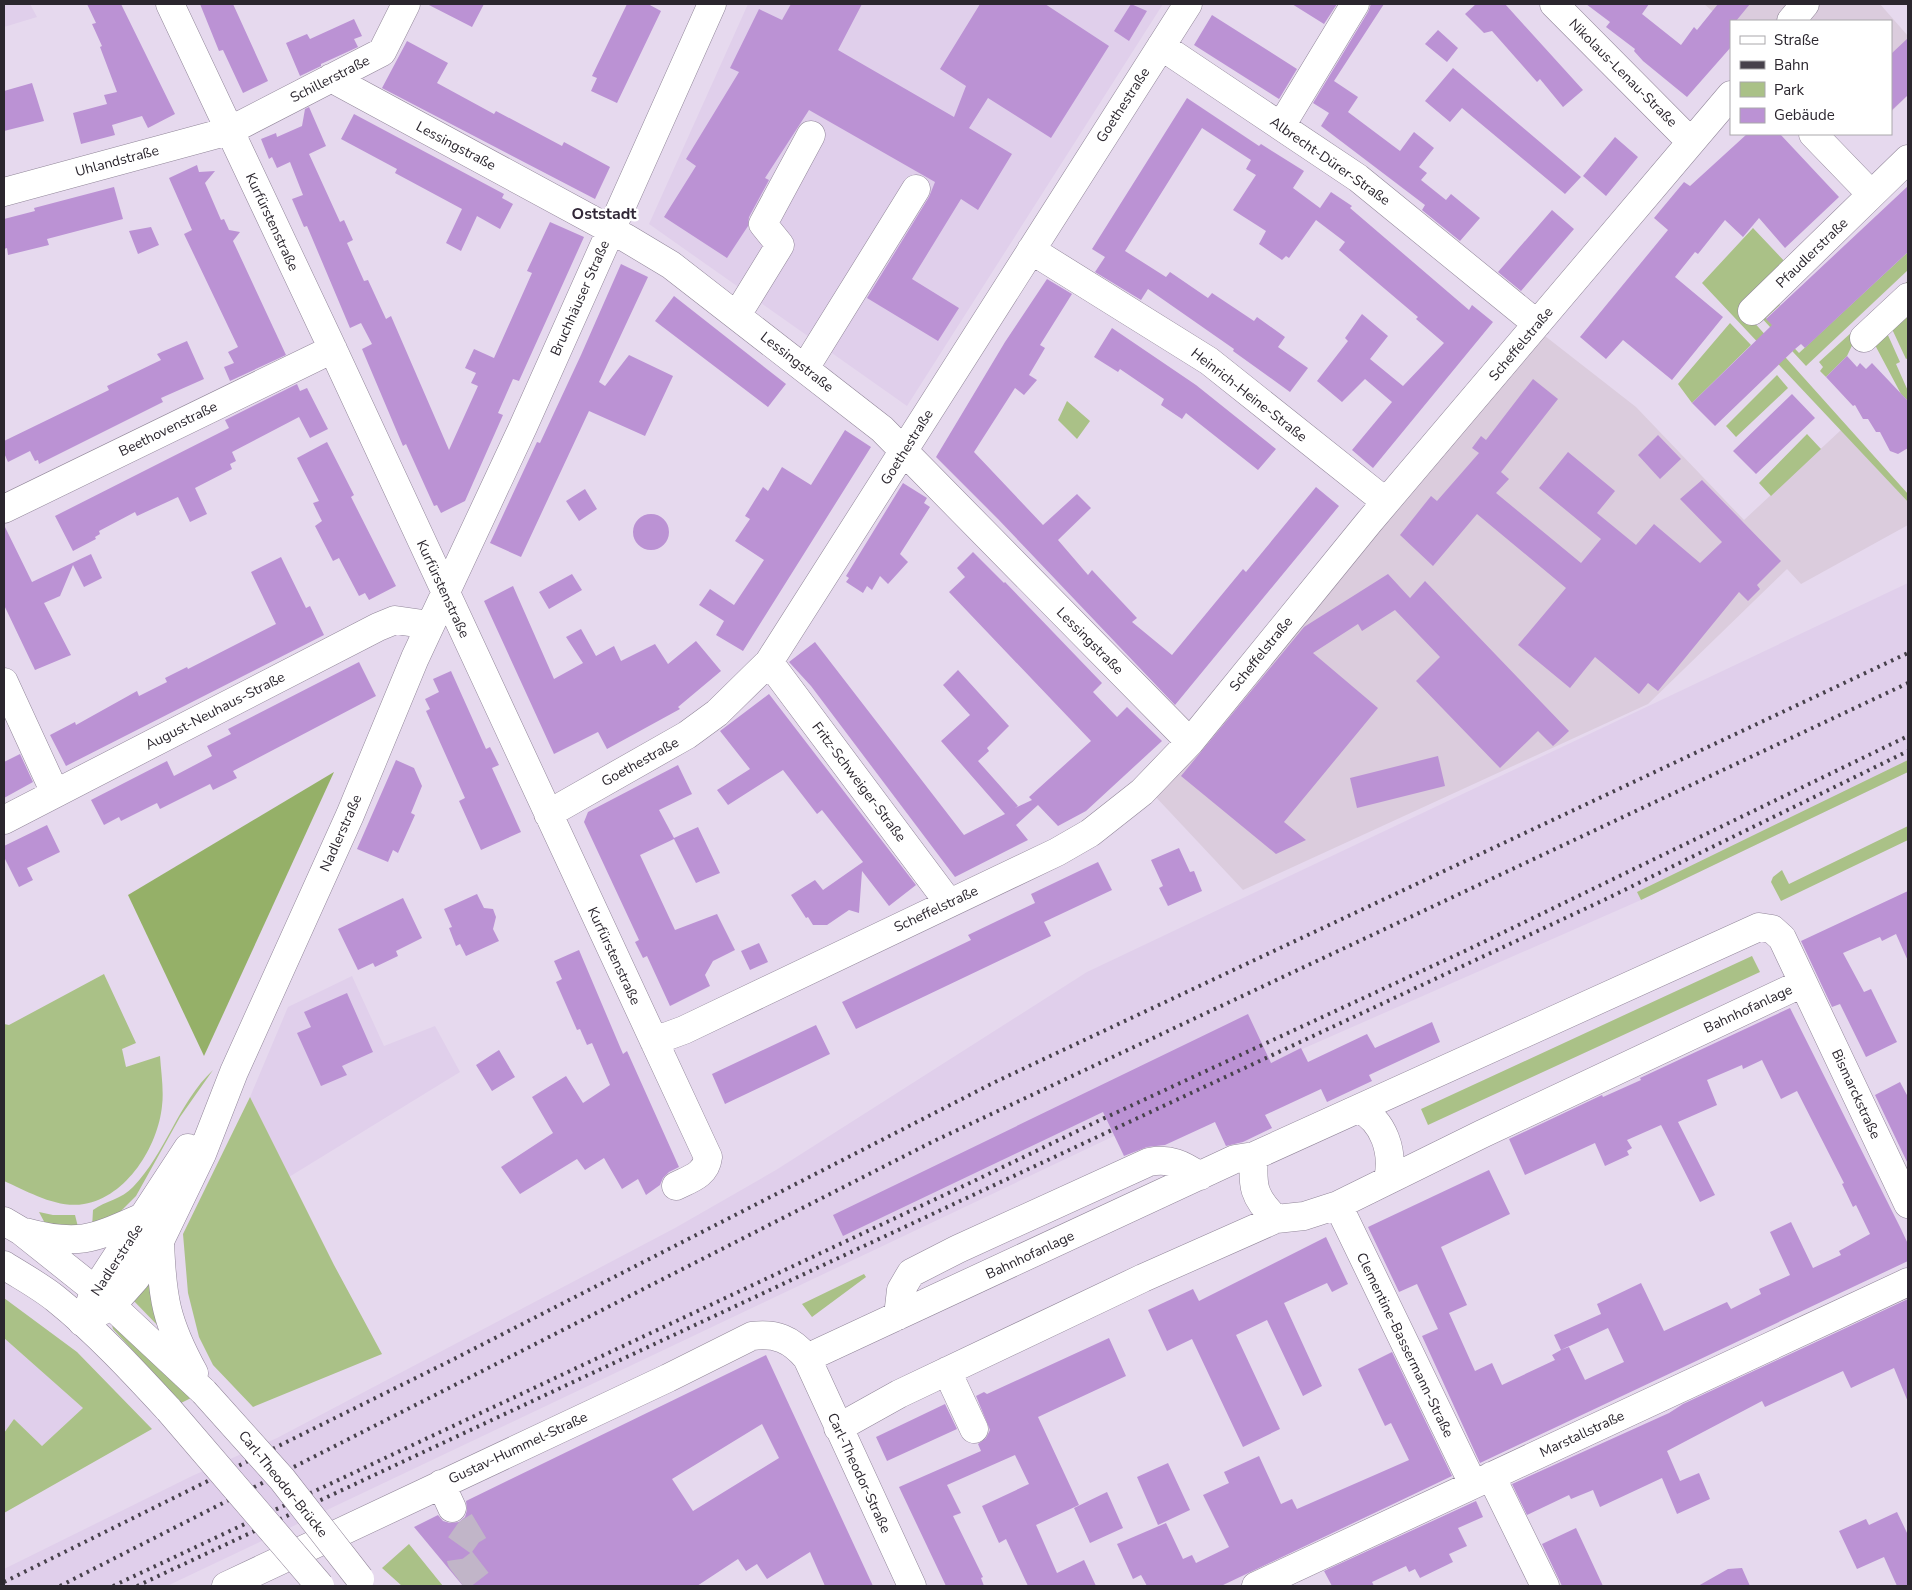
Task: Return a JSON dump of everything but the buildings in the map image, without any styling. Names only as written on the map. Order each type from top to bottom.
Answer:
[{"type":"street","name":"Kurfürstenstraße","points":[[170,4],[708,1157],[707,1167],[701,1174],[676,1186]]},
{"type":"street","name":"Schillerstraße","points":[[229,131],[382,52],[406,4]]},
{"type":"street","name":"Bruchhäuser Straße","points":[[445,592],[523,427],[712,4]]},
{"type":"street","name":"Goethestraße","points":[[548,814],[688,735],[717,713],[769,662],[904,453],[1188,4]]},
{"type":"street","points":[[1281,126],[1355,4]]},
{"type":"street","name":"Nikolaus-Lenau-Straße","points":[[1554,4],[1692,142]]},
{"type":"street","points":[[1792,20],[1805,4]]},
{"type":"street","name":"Albrecht-Dürer-Straße","points":[[1161,46],[1358,178],[1537,324]]},
{"type":"street","name":"Lessingstraße","points":[[331,78],[610,229],[672,265],[882,429],[1190,742]]},
{"type":"street","name":"Scheffelstraße","points":[[654,1040],[677,1033],[1057,852],[1090,833],[1144,789],[1190,742],[1386,502],[1730,96]]},
{"type":"street","name":"Uhlandstraße","points":[[4,192],[229,131]]},
{"type":"street","points":[[736,315],[780,245],[763,224],[811,135]]},
{"type":"street","points":[[1814,135],[1871,194]]},
{"type":"street","name":"Pfaudlerstraße","points":[[1752,311],[1908,159]]},
{"type":"street","points":[[805,368],[916,189]]},
{"type":"street","name":"Heinrich-Heine-Straße","points":[[1031,250],[1209,361],[1386,502]]},
{"type":"street","points":[[1864,338],[1908,297]]},
{"type":"street","name":"Beethovenstraße","points":[[4,509],[333,350]]},
{"type":"street","name":"Nadlerstraße","points":[[104,1298],[136,1278],[160,1241],[202,1154],[234,1072],[350,816],[445,592]]},
{"type":"street","name":"August-Neuhaus-Straße","points":[[4,820],[378,627],[394,620],[430,625]]},
{"type":"street","name":"Fritz-Schweiger-Straße","points":[[769,662],[949,902]]},
{"type":"street","points":[[4,682],[55,793]]},
{"type":"street","name":"Bahnhofanlage","points":[[807,1358],[1235,1159],[1254,1156],[1753,928],[1766,926],[1782,938],[1803,983],[1388,1179],[1338,1205],[1304,1216],[1276,1219],[1143,1278],[899,1394],[838,1428]]},
{"type":"street","name":"Bismarckstraße","points":[[1803,983],[1908,1204]]},
{"type":"street","name":"Nadlerstraße","points":[[82,1322],[104,1298],[146,1216],[234,1072]]},
{"type":"street","points":[[1359,1109],[1369,1114],[1378,1124],[1391,1157],[1392,1164],[1388,1179]]},
{"type":"street","points":[[1254,1156],[1254,1188],[1260,1205],[1276,1219]]},
{"type":"street","points":[[898,1316],[901,1290],[911,1273],[958,1249],[1149,1162],[1164,1159],[1181,1163],[1200,1176]]},
{"type":"street","name":"Clementine-Bassermann-Straße","points":[[1338,1205],[1482,1480],[1545,1586]]},
{"type":"street","points":[[13,1226],[54,1240],[80,1240],[108,1232],[146,1216]]},
{"type":"street","points":[[13,1226],[104,1298],[204,1392]]},
{"type":"street","points":[[160,1241],[161,1280],[170,1326],[204,1392]]},
{"type":"street","points":[[4,1265],[56,1299],[109,1346],[169,1410],[320,1586]]},
{"type":"street","name":"Marstallstraße","points":[[1271,1583],[1482,1480],[1908,1282]]},
{"type":"street","name":"Gustav-Hummel-Straße","points":[[226,1586],[447,1496],[668,1378],[752,1336],[766,1334],[789,1340],[807,1358]]},
{"type":"street","name":"Carl-Theodor-Straße","points":[[807,1358],[912,1586]]},
{"type":"street","points":[[948,1371],[974,1429]]},
{"type":"street","name":"Carl-Theodor-Brücke","points":[[204,1392],[282,1479],[362,1582]]},
{"type":"shaded area","points":[[4,4],[30,4],[37,17],[4,27]]},
{"type":"shaded area","points":[[748,4],[1163,4],[907,406],[649,224]]},
{"type":"shaded area","points":[[1704,4],[1880,4],[1908,36],[1908,95],[1892,111],[1892,20],[1730,20],[1730,26]]},
{"type":"shaded area","points":[[1545,336],[1636,407],[1744,520],[1841,430],[1908,502],[1908,525],[1801,584],[1787,569],[1648,704],[1243,890],[1153,794]]},
{"type":"shaded area","points":[[1908,583],[1908,772],[1641,900],[1234,1079],[167,1586],[4,1586],[4,1569],[192,1476],[277,1438],[675,1228],[776,1170],[1087,972]]},
{"type":"shaded area","points":[[352,976],[384,1046],[435,1026],[460,1072],[289,1177],[250,1097],[288,1007]]},
{"type":"shaded area","points":[[4,1338],[83,1408],[42,1446],[14,1419],[4,1433]]},
{"type":"green space","points":[[1753,228],[1788,265],[1742,309],[1908,494],[1908,502],[1702,283]]},
{"type":"green space","points":[[1908,252],[1908,270],[1806,366],[1758,314],[1775,298],[1780,305],[1766,318],[1799,353]]},
{"type":"green space","points":[[1908,281],[1908,289],[1856,337],[1847,356],[1826,377],[1820,371],[1823,367],[1819,362]]},
{"type":"green space","points":[[1908,313],[1908,358],[1906,359],[1892,329]]},
{"type":"green space","points":[[1730,323],[1751,345],[1692,403],[1678,384]]},
{"type":"green space","points":[[1887,333],[1900,362],[1896,364],[1908,391],[1908,401],[1901,394],[1875,345]]},
{"type":"green space","points":[[1777,375],[1788,388],[1736,437],[1726,426]]},
{"type":"green space","points":[[1067,401],[1090,421],[1077,439],[1058,420]]},
{"type":"green space","points":[[1807,434],[1821,449],[1771,496],[1759,483]]},
{"type":"green space","points":[[1908,760],[1908,772],[1641,900],[1637,892]]},
{"type":"green space","points":[[334,772],[204,1056],[128,895]]},
{"type":"green space","points":[[1908,826],[1908,840],[1781,901],[1771,882],[1773,877],[1782,870],[1789,884]]},
{"type":"green space","points":[[1752,956],[1760,972],[1428,1125],[1421,1109]]},
{"type":"green space","points":[[104,974],[136,1043],[122,1049],[126,1067],[160,1056],[163,1087],[159,1121],[147,1153],[138,1167],[114,1191],[100,1199],[84,1204],[74,1205],[53,1202],[4,1181],[4,1024],[9,1025]]},
{"type":"green space","points":[[213,1070],[180,1117],[136,1196],[117,1215],[92,1228],[93,1210],[124,1194],[133,1187],[154,1159],[190,1097]]},
{"type":"green space","points":[[250,1097],[334,1265],[382,1354],[253,1407],[213,1365],[199,1337],[188,1293],[183,1234]]},
{"type":"green space","points":[[39,1212],[53,1215],[75,1215],[79,1231],[48,1229]]},
{"type":"green space","points":[[152,1273],[162,1330],[131,1298]]},
{"type":"green space","points":[[864,1274],[866,1277],[812,1317],[802,1304]]},
{"type":"green space","points":[[4,1298],[77,1352],[152,1429],[4,1513],[4,1433],[14,1419],[42,1446],[83,1408],[4,1338]]},
{"type":"green space","points":[[109,1313],[193,1397],[181,1403],[113,1329]]},
{"type":"green space","points":[[409,1544],[443,1586],[402,1586],[382,1568]]},
{"type":"tunnel","points":[[479,1526],[469,1532],[459,1546],[461,1560],[481,1586]]},
{"type":"railway","points":[[4,1582],[452,1360],[995,1082],[1908,653]]},
{"type":"railway","points":[[60,1586],[934,1141],[1908,683]]},
{"type":"railway","points":[[113,1586],[1096,1122],[1467,950],[1908,736]]},
{"type":"railway","points":[[137,1586],[1606,899],[1908,751]]},
{"type":"district","name":"Oststadt","points":[[604,214]]}]
